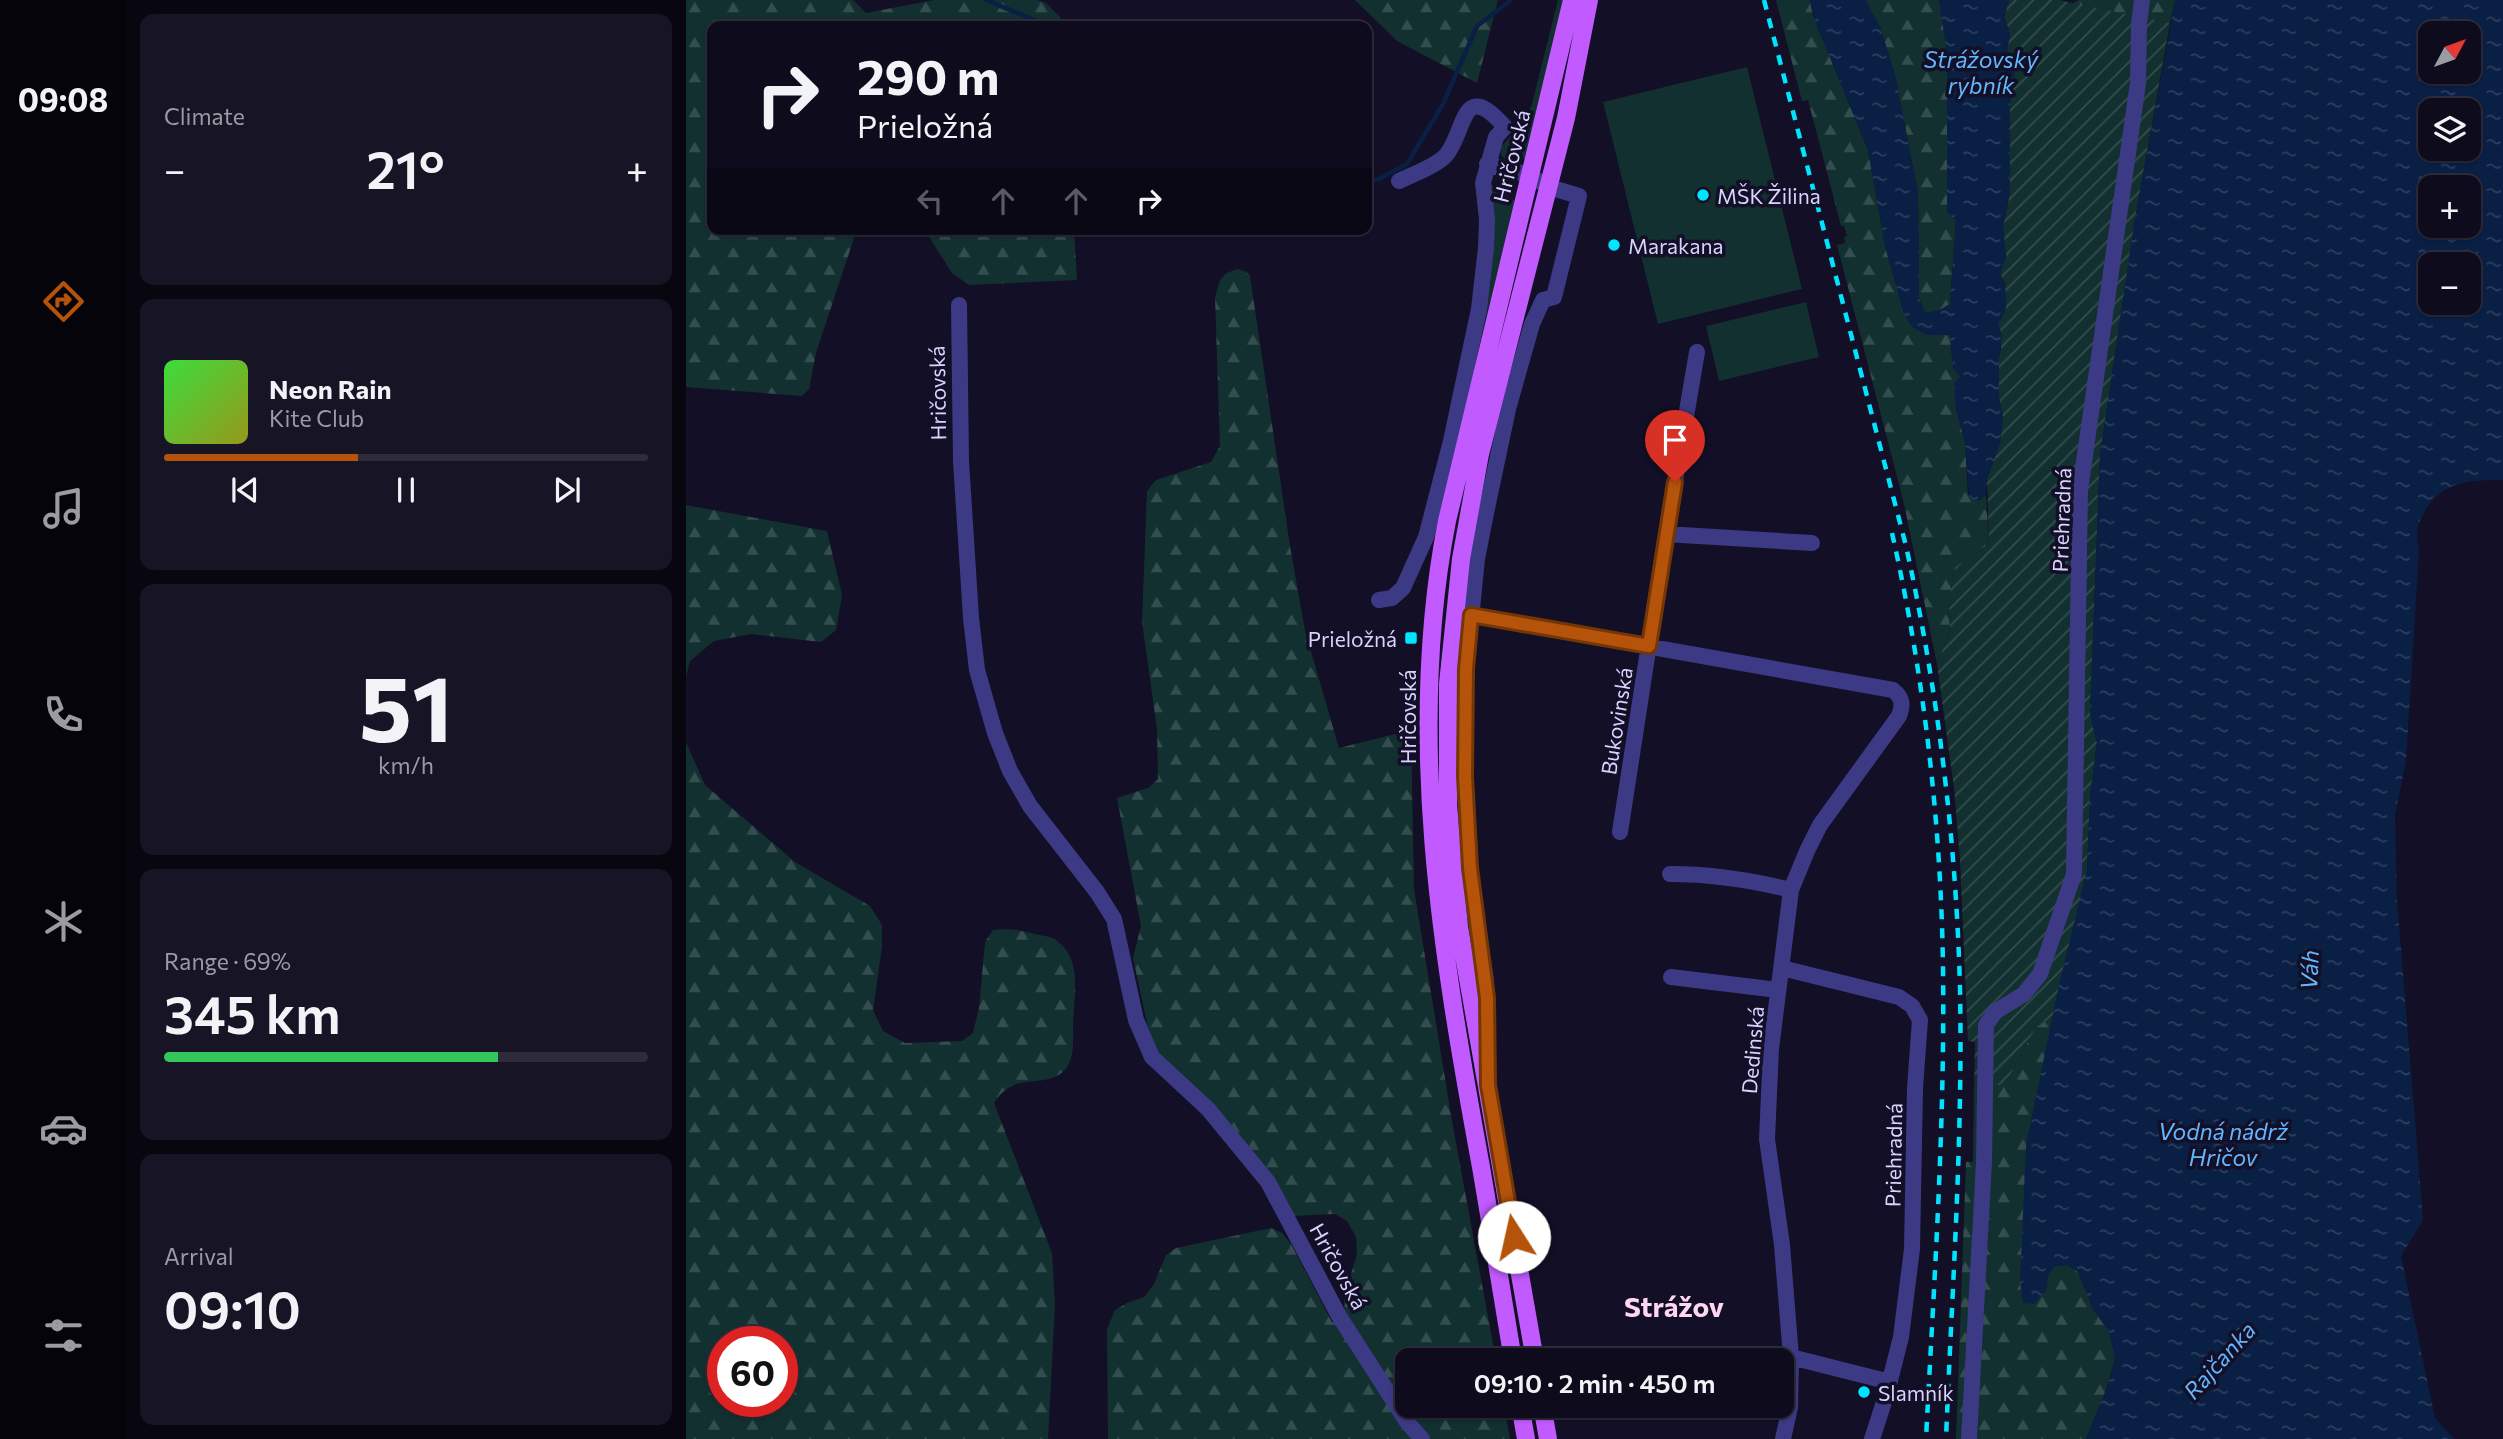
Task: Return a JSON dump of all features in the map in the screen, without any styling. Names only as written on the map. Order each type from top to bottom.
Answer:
[{"type":"main road","name":"Hričovská","points":[[1511,1348],[1452,1010],[1442,931],[1431,807],[1429,683],[1434,600],[1442,545],[1572,0]]},
{"type":"main road","name":"Hričovská","points":[[1533,1348],[1459,927],[1447,793],[1448,684],[1455,602],[1466,525],[1486,428],[1566,118],[1589,0]]},
{"type":"main road","points":[[1522,1418],[1526,1439]]},
{"type":"main road","points":[[1544,1418],[1548,1439]]},
{"type":"street","name":"Priehradná","points":[[1969,1439],[1984,1162],[1985,1030],[1991,1016],[2024,994],[2040,974],[2074,874],[2080,490],[2138,83],[2142,0]]},
{"type":"street","points":[[1379,600],[1392,598],[1403,588],[1426,537],[1451,441],[1479,309],[1487,219],[1483,183],[1496,137],[1505,127],[1491,111],[1480,107],[1472,108],[1464,116],[1447,155],[1399,181]]},
{"type":"street","points":[[1488,164],[1529,176],[1549,187]]},
{"type":"street","name":"Hričovská","points":[[1488,1085],[1487,998],[1472,890],[1465,776],[1466,669],[1479,547],[1508,409],[1532,324],[1544,300],[1554,297],[1579,196],[1549,187]]},
{"type":"street","points":[[1521,296],[1544,300]]},
{"type":"street","name":"Hričovská","points":[[959,305],[961,461],[971,618],[977,670],[995,733],[1010,771],[1030,806],[1097,892],[1114,919],[1136,1020],[1152,1057],[1208,1110],[1268,1182],[1339,1316],[1407,1422],[1422,1439]]},
{"type":"street","name":"Bukovinská","points":[[1620,832],[1697,352]]},
{"type":"street","points":[[1666,534],[1812,543]]},
{"type":"street","points":[[1471,615],[1649,646]]},
{"type":"street","name":"Dedinská","points":[[1649,646],[1893,690],[1900,695],[1903,705],[1899,716],[1832,806],[1807,851],[1791,890],[1771,1049],[1768,1139],[1782,1245],[1790,1348]]},
{"type":"street","points":[[1670,874],[1701,874],[1791,890]]},
{"type":"street","name":"Priehradná","points":[[1782,968],[1899,997],[1912,1006],[1919,1017],[1912,1249],[1905,1314],[1890,1382],[1872,1439]]},
{"type":"street","points":[[1671,977],[1779,990]]},
{"type":"street","points":[[1794,1358],[1890,1382]]},
{"type":"street","name":"Dedinská","points":[[1783,1439],[1788,1418]]},
{"type":"green space","points":[[686,0],[853,0],[866,13],[934,0],[1037,0],[1046,3],[1060,17],[1060,21],[707,21],[707,235],[855,235],[816,353],[809,389],[802,396],[686,387]]},
{"type":"green space","points":[[1355,0],[1498,0],[1477,83],[1397,41]]},
{"type":"green space","points":[[1558,0],[1563,0],[1525,158],[1518,163],[1507,162],[1501,155],[1501,147],[1526,119],[1532,104]]},
{"type":"green space","points":[[1776,0],[1810,0],[1813,16],[1868,150],[1885,246],[1904,314],[1950,335],[1953,368],[1961,377],[1956,408],[1965,442],[1968,495],[1980,500],[1986,495],[1989,544],[1955,567],[1949,600],[1950,630],[1937,664],[1904,504],[1837,245],[1845,243],[1844,237],[1847,236],[1844,226],[1841,226],[1808,100],[1802,101]]},
{"type":"green space","points":[[1865,0],[1939,0],[1941,6],[1947,53],[1948,111],[1956,220],[1950,304],[1940,310],[1925,313],[1919,299],[1918,193],[1895,75],[1880,27]]},
{"type":"green space","points":[[2009,0],[2059,0],[2170,23],[2135,219],[2100,455],[2090,713],[2097,743],[2090,796],[2087,870],[2053,1017],[2036,1027],[2008,1079],[2001,1085],[1974,1086],[1975,1042],[1968,1041],[1954,788],[1937,664],[1950,630],[1949,600],[1955,567],[1989,544],[1987,479],[2000,443],[2003,419],[1999,397],[2001,348],[1998,323],[2005,284],[2000,274],[2006,256],[2003,227],[2010,192],[2010,104],[2015,69],[2007,50],[2010,33],[2004,17]]},
{"type":"green space","points":[[2079,0],[2175,0],[2170,23],[2071,4]]},
{"type":"green space","name":"MŠK Žilina","points":[[1747,67],[1802,289],[1658,324],[1603,102]]},
{"type":"green space","points":[[1488,182],[1515,201],[1449,468],[1435,536],[1429,535],[1463,399]]},
{"type":"green space","points":[[928,235],[1074,235],[1077,280],[969,285],[952,273]]},
{"type":"green space","points":[[1238,269],[1250,276],[1305,631],[1339,748],[1411,730],[1414,889],[1452,1121],[1494,1348],[1395,1348],[1395,1418],[1506,1418],[1510,1439],[1108,1439],[1107,1329],[1115,1310],[1144,1297],[1154,1284],[1166,1255],[1176,1248],[1271,1228],[1282,1233],[1291,1244],[1332,1322],[1340,1325],[1345,1315],[1344,1298],[1357,1254],[1356,1237],[1347,1221],[1335,1214],[1291,1216],[1159,1056],[1151,1041],[1133,958],[1141,926],[1117,798],[1148,788],[1158,779],[1157,729],[1142,622],[1147,491],[1156,480],[1211,462],[1220,446],[1215,298],[1221,279],[1227,273]]},
{"type":"green space","points":[[1806,302],[1819,357],[1719,381],[1706,326]]},
{"type":"green space","points":[[686,505],[827,531],[842,595],[836,630],[821,642],[751,634],[714,641],[690,661],[686,677]]},
{"type":"green space","points":[[686,742],[705,785],[795,862],[870,906],[882,925],[882,947],[873,1010],[883,1031],[905,1043],[962,1041],[973,1033],[979,1008],[985,942],[993,930],[1019,930],[1049,937],[1065,948],[1070,957],[1074,968],[1075,991],[1073,1049],[1068,1066],[1056,1076],[1011,1087],[994,1103],[1052,1253],[1055,1304],[1048,1439],[686,1439]]},
{"type":"green space","points":[[2053,1017],[2026,1146],[2046,1290],[2048,1276],[2054,1266],[2068,1265],[2078,1272],[2093,1309],[2110,1333],[2115,1359],[2106,1390],[2086,1439],[1956,1439],[1966,1162],[1973,1162],[1974,1086],[1991,1086],[2008,1079],[2036,1027]]},
{"type":"water","name":"Strážovský rybník","points":[[1810,0],[1865,0],[1880,27],[1895,75],[1918,193],[1919,299],[1926,313],[1940,310],[1950,304],[1956,220],[1947,212],[1947,53],[1939,0],[2009,0],[2004,17],[2010,33],[2007,50],[2015,69],[2010,104],[2010,192],[2003,227],[2006,256],[2000,274],[2006,293],[2006,306],[1998,323],[2002,335],[1999,398],[2003,419],[2000,443],[1987,479],[1986,495],[1980,500],[1973,500],[1969,495],[1965,442],[1956,408],[1954,384],[1960,377],[1953,368],[1950,335],[1926,335],[1912,327],[1904,314],[1885,246],[1868,150],[1813,16]]},
{"type":"water","name":"Vodná nádrž Hričov","points":[[2175,0],[2503,0],[2503,480],[2472,481],[2453,486],[2436,497],[2420,522],[2417,532],[2419,551],[2406,761],[2395,815],[2397,900],[2423,1220],[2401,1256],[2435,1418],[2454,1439],[2086,1439],[2106,1390],[2115,1359],[2110,1333],[2093,1309],[2078,1272],[2068,1265],[2054,1267],[2048,1276],[2046,1290],[2034,1304],[2023,1303],[2020,1281],[2026,1146],[2059,985],[2087,870],[2090,796],[2097,743],[2090,713],[2100,455],[2135,219]]},
{"type":"waterway","points":[[986,0],[1037,21]]},
{"type":"waterway","points":[[1372,181],[1407,164],[1443,104],[1477,26],[1511,0]]},
{"type":"railway","points":[[1764,0],[1906,546],[1944,766],[1958,932],[1961,1044],[1946,1439]]},
{"type":"railway","points":[[1892,533],[1922,695],[1942,914],[1941,1145],[1926,1439]]},
{"type":"place","name":"MŠK Žilina","points":[[1703,195]]},
{"type":"place","name":"Marakana","points":[[1614,245]]},
{"type":"place","name":"Prieložná","points":[[1411,638]]},
{"type":"place","name":"Slamník","points":[[1864,1392]]},
{"type":"district","name":"Strážov","points":[[1674,1306]]},
{"type":"route","points":[[1514,1237],[1488,1085],[1486,980],[1470,868],[1465,776],[1466,669],[1471,615],[1649,646],[1675,482]]},
{"type":"water label","name":"Váh","points":[[2309,970]]},
{"type":"water label","name":"Rajčanka","points":[[2219,1360]]}]
